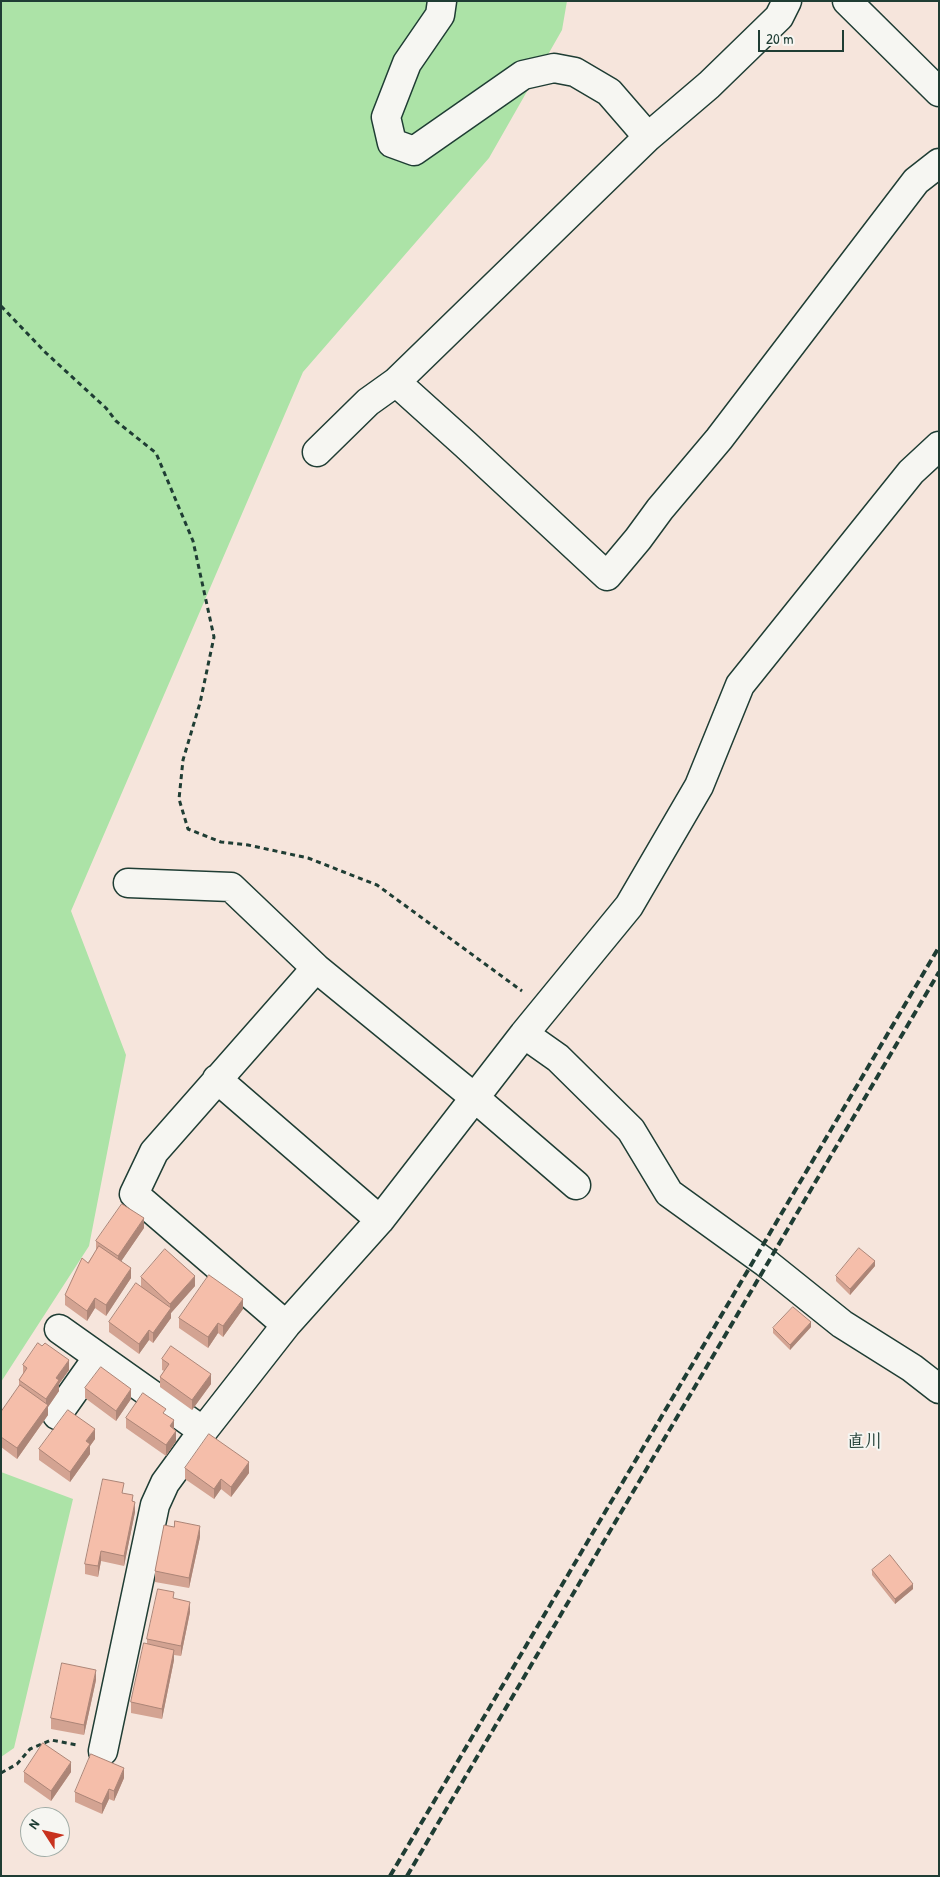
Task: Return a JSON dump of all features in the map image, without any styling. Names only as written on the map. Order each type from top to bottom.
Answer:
[{"type":"street","points":[[442,1],[440,15],[407,63],[386,117],[392,142],[414,151],[522,75],[554,68],[575,72],[609,92],[648,137]]},
{"type":"street","points":[[317,452],[368,402],[396,382],[648,137],[708,85],[779,17],[787,1]]},
{"type":"street","points":[[847,1],[939,92]]},
{"type":"street","points":[[396,382],[607,576],[719,438],[916,180],[939,163]]},
{"type":"street","points":[[103,1751],[155,1505],[165,1484],[286,1325],[380,1220],[524,1034],[628,906],[699,786],[740,685],[911,472],[939,446]]},
{"type":"street","points":[[128,883],[231,887],[316,968],[475,1098],[576,1185]]},
{"type":"street","points":[[286,1325],[134,1194],[154,1152],[316,968]]},
{"type":"street","points":[[524,1034],[558,1058],[631,1130],[669,1192],[761,1259],[842,1324],[912,1368],[939,1389]]},
{"type":"street","points":[[217,1079],[380,1220]]},
{"type":"street","points":[[59,1329],[204,1431]]},
{"type":"street","points":[[57,1415],[98,1357]]},
{"type":"path","points":[[1,306],[46,353],[106,408],[116,421],[156,453],[193,541],[214,637],[200,703],[183,760],[179,799],[188,828],[221,842],[248,845],[308,858],[377,886],[545,1008]]},
{"type":"path","points":[[1,1773],[17,1764],[30,1750],[51,1740],[103,1751]]},
{"type":"green space","points":[[1,1],[567,1],[562,30],[489,158],[303,372],[71,911],[126,1055],[89,1246],[1,1382]]},
{"type":"green space","points":[[1,1472],[73,1499],[14,1748],[1,1757]]},
{"type":"building","points":[[122,1204],[144,1218],[118,1256],[96,1241]]},
{"type":"building","points":[[99,1246],[131,1268],[106,1305],[95,1298],[87,1311],[65,1295],[82,1258],[88,1263]]},
{"type":"building","points":[[859,1248],[875,1261],[850,1289],[836,1276]]},
{"type":"building","points":[[165,1249],[195,1276],[170,1304],[141,1277]]},
{"type":"building","points":[[209,1275],[243,1299],[223,1326],[218,1323],[208,1337],[179,1318]]},
{"type":"building","points":[[136,1283],[171,1308],[153,1333],[149,1330],[139,1344],[109,1322]]},
{"type":"building","points":[[793,1307],[811,1322],[790,1345],[773,1328]]},
{"type":"building","points":[[38,1343],[42,1346],[45,1343],[69,1360],[56,1378],[59,1380],[46,1399],[19,1380],[27,1368],[23,1365]]},
{"type":"building","points":[[171,1346],[211,1374],[192,1400],[160,1377],[169,1364],[162,1359]]},
{"type":"building","points":[[101,1367],[131,1389],[116,1411],[85,1388]]},
{"type":"building","points":[[20,1385],[48,1405],[17,1448],[1,1437],[1,1412]]},
{"type":"building","points":[[143,1393],[166,1409],[163,1413],[174,1420],[170,1426],[176,1431],[166,1445],[126,1418]]},
{"type":"building","points":[[68,1410],[95,1429],[86,1441],[90,1444],[70,1472],[39,1449]]},
{"type":"building","points":[[209,1434],[249,1462],[231,1487],[221,1479],[214,1489],[185,1468]]},
{"type":"building","points":[[103,1479],[124,1483],[122,1493],[133,1495],[132,1501],[135,1502],[124,1556],[101,1551],[98,1566],[85,1564]]},
{"type":"building","points":[[175,1521],[200,1526],[189,1578],[155,1571],[164,1525],[174,1527]]},
{"type":"building","points":[[890,1555],[913,1584],[895,1599],[872,1570]]},
{"type":"building","points":[[158,1589],[174,1592],[173,1598],[190,1602],[181,1646],[147,1639]]},
{"type":"building","points":[[144,1643],[174,1650],[162,1709],[131,1702]]},
{"type":"building","points":[[62,1663],[96,1670],[84,1725],[51,1718]]},
{"type":"building","points":[[43,1743],[71,1762],[51,1791],[24,1772]]},
{"type":"building","points":[[91,1754],[124,1768],[114,1791],[109,1789],[102,1804],[75,1792]]},
{"type":"railway","points":[[390,1876],[939,947]]},
{"type":"railway","points":[[407,1876],[939,972]]},
{"type":"district","name":"直川","points":[[865,1442]]}]
